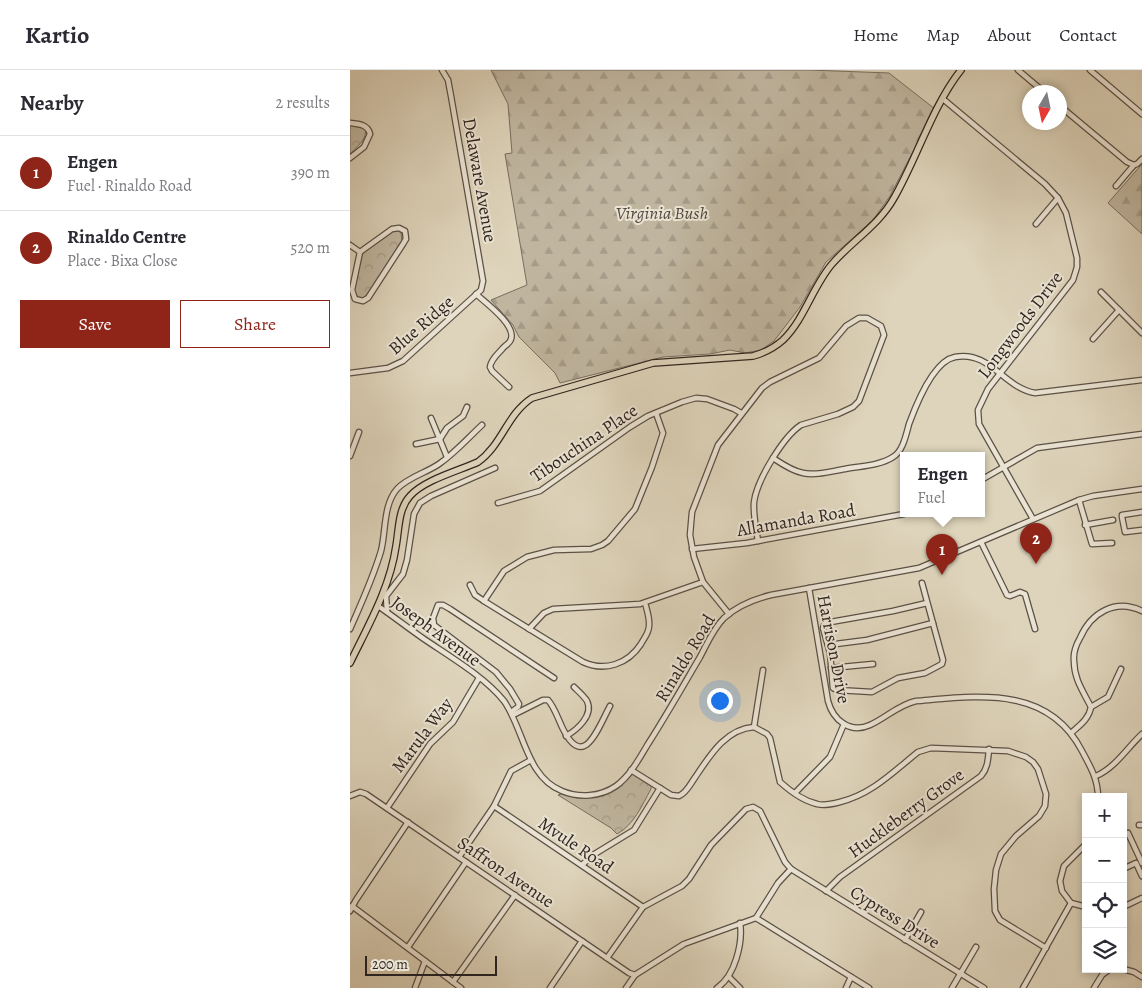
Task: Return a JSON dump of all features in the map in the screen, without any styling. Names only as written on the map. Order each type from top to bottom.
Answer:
[{"type":"main road","points":[[350,663],[378,606],[394,560],[402,509],[409,496],[428,483],[472,465],[484,458],[497,443],[513,414],[526,402],[550,392],[644,364],[753,356],[766,352],[783,340],[832,264],[887,210],[943,99],[961,70]]},
{"type":"street","name":"Delaware Avenue","points":[[442,70],[448,80],[483,281],[480,290],[476,294]]},
{"type":"street","points":[[1018,70],[1036,85]]},
{"type":"street","points":[[1090,70],[1142,114]]},
{"type":"street","name":"Longwoods Drive","points":[[943,99],[1045,184],[1058,198],[1069,222],[1077,258],[1076,273],[1068,286],[1000,374],[982,400],[978,414],[979,424],[1033,519]]},
{"type":"street","points":[[1067,112],[1127,162],[1134,165]]},
{"type":"street","points":[[350,123],[366,126],[369,128],[370,134],[364,147],[350,158]]},
{"type":"street","points":[[1116,186],[1134,165],[1142,159]]},
{"type":"street","points":[[1036,224],[1058,198]]},
{"type":"street","points":[[392,228],[399,228],[405,231],[406,239],[404,244],[371,295],[363,301],[355,299],[352,294],[360,252],[392,228]]},
{"type":"street","points":[[350,245],[360,252]]},
{"type":"street","points":[[1102,292],[1142,333]]},
{"type":"street","name":"Blue Ridge","points":[[350,373],[388,368],[403,362],[476,294]]},
{"type":"street","points":[[476,294],[506,322],[511,330],[510,342],[492,359],[490,367],[509,387]]},
{"type":"street","points":[[1093,339],[1119,310]]},
{"type":"street","points":[[729,614],[702,582],[692,549],[690,526],[695,503],[718,445],[762,388],[770,382],[819,358],[841,331],[855,320],[867,318],[876,322],[882,328],[884,335],[859,401],[847,411],[801,425],[791,433],[773,458],[755,495],[754,509],[758,541]]},
{"type":"street","points":[[773,458],[805,474],[882,462],[894,456],[898,452],[923,392],[939,367],[948,358],[974,356],[1025,390],[1035,393],[1142,380]]},
{"type":"street","name":"Tibouchina Place","points":[[498,504],[540,491],[630,427],[682,402],[696,398],[707,400],[741,413]]},
{"type":"street","points":[[416,444],[440,439],[447,428],[463,416],[467,407]]},
{"type":"street","points":[[484,601],[504,571],[527,557],[554,550],[591,549],[608,541],[634,509],[655,458],[663,433],[656,413]]},
{"type":"street","points":[[431,418],[447,457]]},
{"type":"street","points":[[350,629],[365,597],[380,553],[389,505],[397,489],[408,480],[439,464],[482,425]]},
{"type":"street","points":[[350,456],[359,432]]},
{"type":"street","points":[[985,478],[1037,448],[1142,434]]},
{"type":"street","points":[[387,612],[386,596],[403,574],[414,514],[420,503],[431,496],[495,468]]},
{"type":"street","name":"Rinaldo Road","points":[[479,678],[496,693],[512,714],[531,760],[546,781],[558,790],[579,796],[608,790],[617,786],[631,770],[666,716],[715,630],[729,614],[762,597],[919,568],[1079,500],[1093,496],[1142,489]]},
{"type":"street","points":[[1079,500],[1092,544],[1112,543]]},
{"type":"street","points":[[1142,512],[1122,515],[1125,532],[1142,530]]},
{"type":"street","name":"Allamanda Road","points":[[692,549],[758,541],[900,515]]},
{"type":"street","points":[[1085,524],[1113,520]]},
{"type":"street","points":[[982,542],[1008,596],[1020,592],[1025,594],[1035,629]]},
{"type":"street","points":[[529,629],[544,613],[553,609],[645,603],[702,582]]},
{"type":"street","points":[[922,583],[943,662],[940,666],[931,671],[900,677],[869,692],[834,689],[830,655],[823,626],[828,621],[893,611],[927,603]]},
{"type":"street","points":[[470,586],[475,595],[484,601],[583,662],[598,667],[621,663],[629,658],[638,648],[648,632],[649,623],[645,603]]},
{"type":"street","name":"Harrison Drive","points":[[809,588],[831,710],[834,716],[844,724],[865,727],[916,701],[1002,697],[1014,699],[1053,716],[1071,733],[1096,776],[1098,793]]},
{"type":"street","name":"Joseph Avenue","points":[[378,606],[479,678]]},
{"type":"street","points":[[512,714],[519,704],[506,684],[492,669],[434,625],[433,618],[438,606],[450,609],[554,678]]},
{"type":"street","points":[[1071,733],[1084,722],[1091,707],[1077,682],[1074,658],[1081,636],[1090,620],[1101,612],[1125,606],[1142,611]]},
{"type":"street","points":[[828,645],[867,640],[933,623]]},
{"type":"street","points":[[820,656],[830,655]]},
{"type":"street","points":[[831,668],[873,664]]},
{"type":"street","points":[[1091,707],[1108,697],[1120,669]]},
{"type":"street","points":[[754,726],[764,670]]},
{"type":"street","name":"Marula Way","points":[[387,808],[430,744],[453,722],[479,678]]},
{"type":"street","points":[[566,736],[577,728],[588,712],[587,701],[574,686]]},
{"type":"street","points":[[512,714],[543,700],[548,700],[566,736],[575,746],[585,746],[596,732],[610,706]]},
{"type":"street","points":[[795,793],[830,757],[844,724]]},
{"type":"street","points":[[631,770],[675,797],[682,795],[719,744],[738,730],[754,726],[770,738],[780,782],[795,793],[818,805],[848,800],[865,793],[885,780],[918,752],[931,748],[989,749],[1008,751],[1026,757],[1038,769],[1044,784],[1046,794],[1045,806],[1039,816],[1016,836],[1002,854],[996,870],[994,889],[995,911],[1000,920],[1046,948]]},
{"type":"street","points":[[1096,776],[1111,767],[1142,734]]},
{"type":"street","name":"Huckleberry Grove","points":[[826,891],[840,877],[980,776],[988,764],[989,749]]},
{"type":"street","points":[[459,857],[494,806],[511,771],[531,760]]},
{"type":"street","points":[[582,865],[593,855],[634,830],[660,788]]},
{"type":"street","name":"Saffron Avenue","points":[[350,796],[360,792],[387,808],[629,973],[635,975]]},
{"type":"street","name":"Mvule Road","points":[[494,806],[642,907]]},
{"type":"street","points":[[607,958],[642,907],[682,886],[689,879],[711,844],[749,808],[753,807],[760,811],[785,862],[791,869],[778,883],[756,918],[684,944],[635,975],[626,988]]},
{"type":"street","points":[[408,822],[351,908],[408,947],[461,988]]},
{"type":"street","points":[[1127,837],[1142,863]]},
{"type":"street","points":[[1082,848],[1064,866],[1060,875],[1062,891],[1071,903],[1082,906]]},
{"type":"street","points":[[408,947],[466,862]]},
{"type":"street","points":[[1127,868],[1136,864],[1142,876]]},
{"type":"street","name":"Cypress Drive","points":[[791,869],[984,988]]},
{"type":"street","points":[[453,982],[515,895]]},
{"type":"street","points":[[1127,905],[1142,898]]},
{"type":"street","points":[[1023,988],[1071,903]]},
{"type":"street","points":[[905,940],[921,912]]},
{"type":"street","points":[[756,918],[869,988]]},
{"type":"street","points":[[717,988],[729,977],[741,942],[740,923]]},
{"type":"street","points":[[550,988],[582,941]]},
{"type":"street","points":[[952,988],[976,947]]},
{"type":"street","points":[[415,988],[425,961]]},
{"type":"street","points":[[1127,970],[1142,977]]},
{"type":"street","points":[[1094,988],[1105,973]]},
{"type":"street","points":[[846,988],[851,976]]},
{"type":"street","points":[[729,977],[740,988]]},
{"type":"green space","name":"Virginia Bush","points":[[491,70],[809,70],[889,73],[935,109],[890,196],[873,220],[826,262],[800,307],[774,341],[761,350],[745,353],[730,350],[710,354],[663,357],[560,383],[555,373],[519,337],[513,325],[491,300],[527,285],[505,154],[512,153],[508,104]]},
{"type":"green space","points":[[350,123],[365,128],[366,132],[361,142],[350,154]]},
{"type":"green space","points":[[1142,164],[1142,234],[1108,203]]},
{"type":"green space","points":[[397,230],[401,232],[402,242],[368,294],[363,298],[359,298],[353,290],[361,253],[391,231]]},
{"type":"green space","points":[[629,770],[651,785],[651,789],[633,820],[617,834],[611,828],[558,795],[574,797],[596,794],[618,785]]},
{"type":"place","name":"Rinaldo Centre","points":[[1036,564]]},
{"type":"place","name":"Engen","points":[[942,575]]}]
